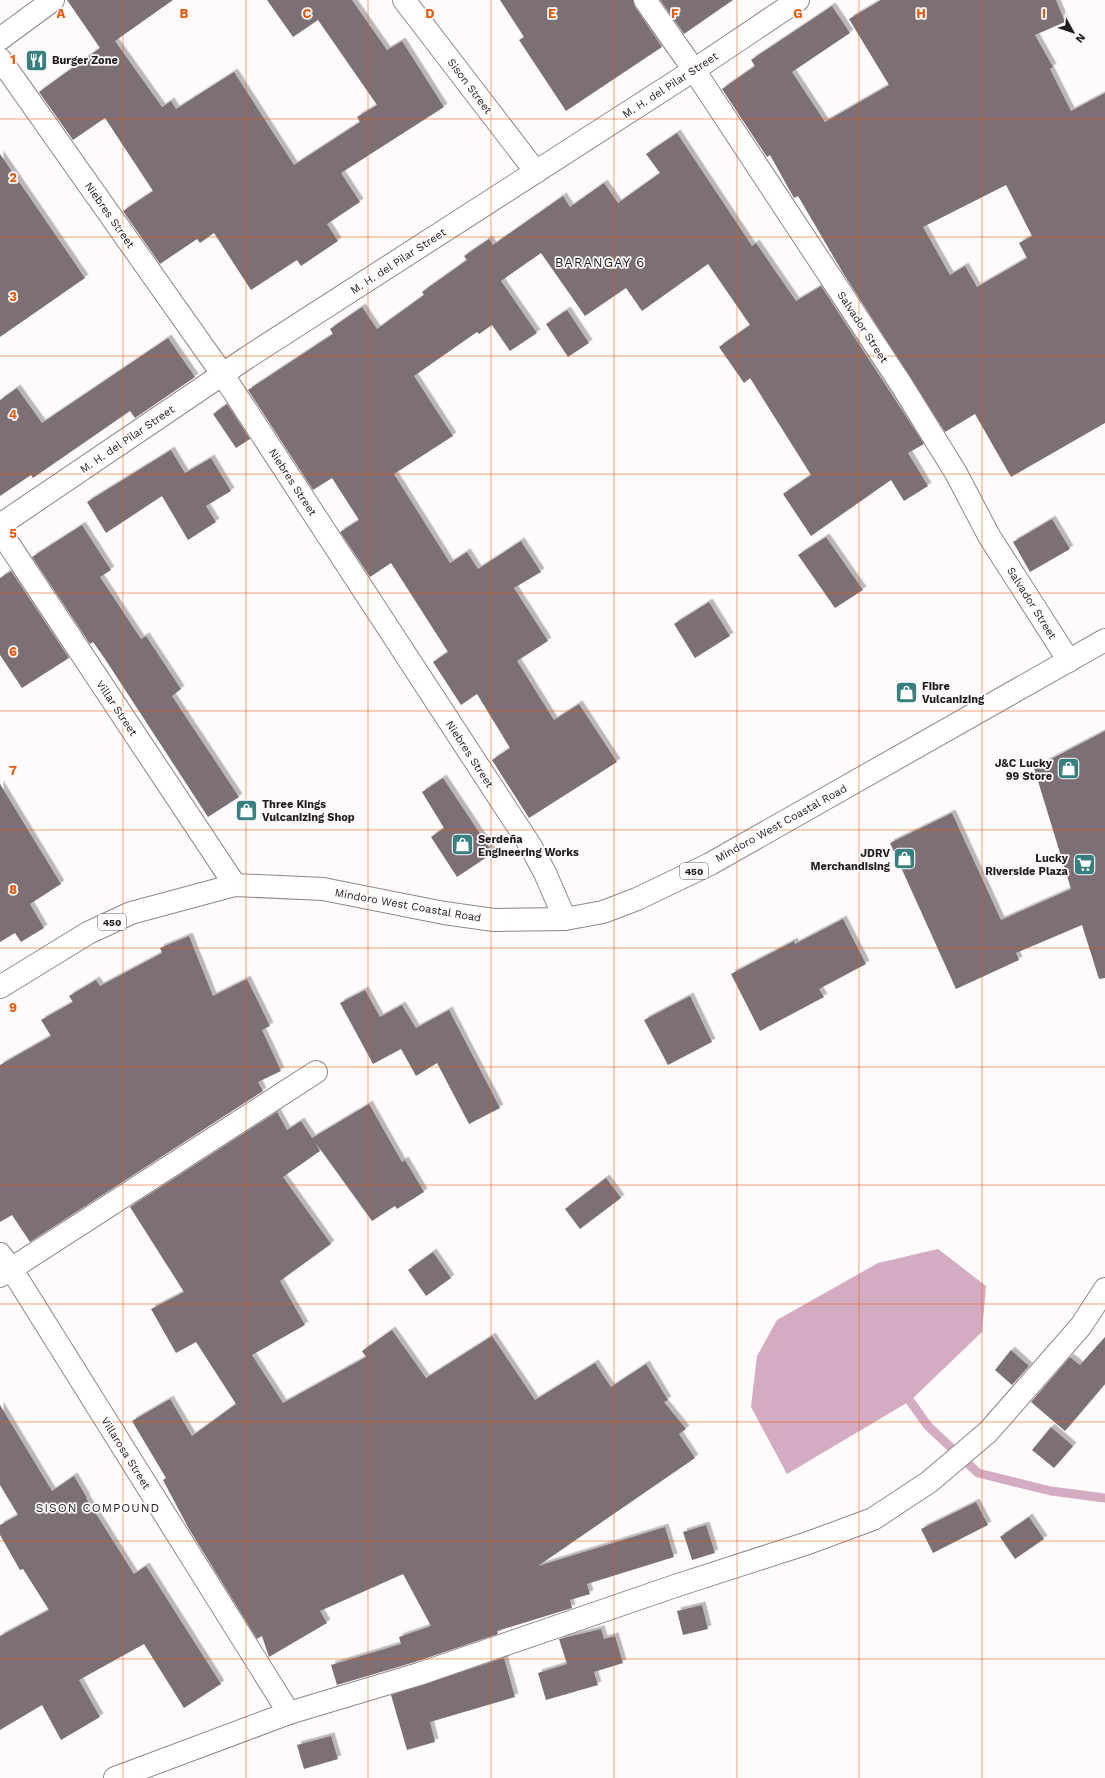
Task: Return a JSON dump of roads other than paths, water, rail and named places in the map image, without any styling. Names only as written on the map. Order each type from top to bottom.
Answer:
[{"type":"street","points":[[0,39],[53,0]]},
{"type":"street","name":"Sison Street","points":[[404,0],[536,172]]},
{"type":"street","name":"Salvador Street","points":[[645,0],[694,70],[905,391],[956,473],[989,536],[1069,661]]},
{"type":"street","name":"M. H. del Pilar Street","points":[[0,525],[223,375],[694,70],[798,0]]},
{"type":"street","name":"Niebres Street","points":[[0,59],[223,375],[530,845],[545,873],[565,919]]},
{"type":"street","name":"Villar Street","points":[[0,531],[235,885]]},
{"type":"street","name":"Mindoro West Coastal Road","points":[[0,987],[88,933],[131,913],[235,885],[323,889],[444,913],[494,920],[565,919],[603,912],[637,899],[710,864],[1105,640]]},
{"type":"street","points":[[4,1267],[316,1072]]},
{"type":"street","name":"Villarosa Street","points":[[4,1267],[289,1713]]},
{"type":"street","points":[[115,1778],[289,1713],[419,1674],[808,1543],[873,1519],[929,1482],[988,1432],[1082,1326],[1105,1289]]},
{"type":"waterway","points":[[910,1401],[928,1426],[978,1473],[1051,1491],[1105,1498]]},
{"type":"place","name":"Burger Zone","points":[[37,60]]},
{"type":"place","name":"Fibre Vulcanizing","points":[[907,692]]},
{"type":"place","name":"J&C Lucky 99 Store","points":[[1068,769]]},
{"type":"place","name":"Three Kings Vulcanizing Shop","points":[[246,810]]},
{"type":"place","name":"Serdeña Engineering Works","points":[[462,845]]},
{"type":"place","name":"JDRV Merchandising","points":[[905,859]]},
{"type":"place","name":"Lucky Riverside Plaza","points":[[1084,864]]},
{"type":"district","name":"BARANGAY 6","points":[[600,262]]},
{"type":"district","name":"SISON COMPOUND","points":[[98,1508]]}]
